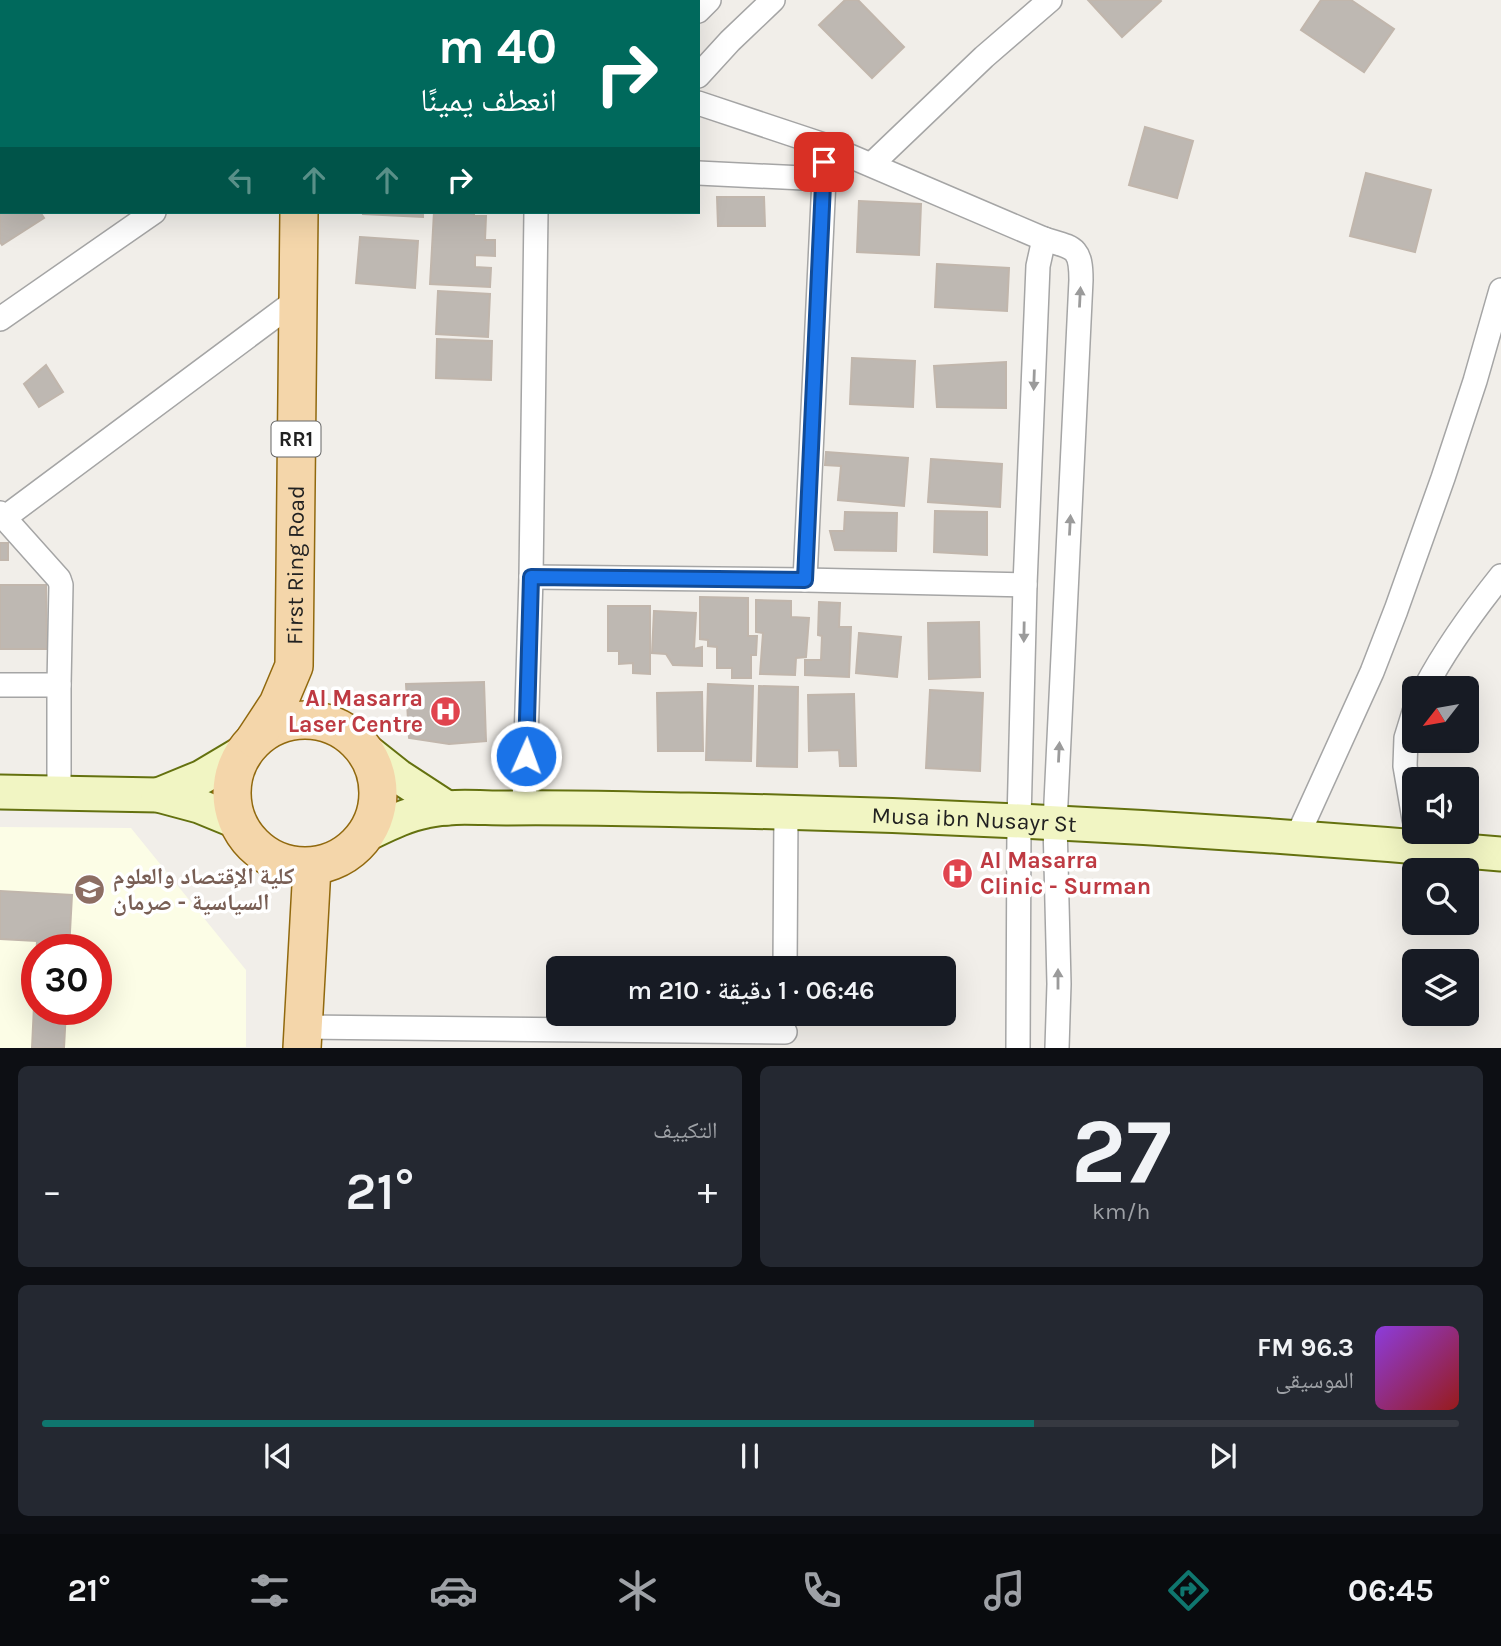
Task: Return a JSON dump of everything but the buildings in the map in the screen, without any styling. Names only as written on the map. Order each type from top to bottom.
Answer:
[{"type":"main road","name":"First Ring Road","points":[[294,666],[299,214]]},
{"type":"main road","points":[[294,666],[313,698],[351,737],[377,776],[378,806],[367,834],[352,850],[333,862],[312,867],[292,866],[269,857],[251,842],[238,822],[232,799],[234,775],[250,745],[278,704],[294,666]]},
{"type":"main road","points":[[250,745],[280,724],[309,719],[351,737]]},
{"type":"main road","points":[[303,1037],[312,867]]},
{"type":"street","points":[[700,74],[773,0]]},
{"type":"street","points":[[873,164],[984,57],[1050,0]]},
{"type":"street","points":[[700,104],[873,164],[1077,252],[1081,263],[1055,822],[1059,984],[1057,1048]]},
{"type":"street","points":[[805,580],[824,145]]},
{"type":"street","points":[[700,173],[824,179]]},
{"type":"street","points":[[0,319],[150,214]]},
{"type":"street","points":[[524,807],[531,577],[536,214]]},
{"type":"street","points":[[1024,1048],[1018,1047],[1019,821],[1038,266],[1044,239]]},
{"type":"street","points":[[1297,837],[1372,672],[1396,610],[1471,393],[1501,289]]},
{"type":"street","points":[[59,793],[61,585],[59,579],[2,515],[298,299]]},
{"type":"street","points":[[1431,676],[1501,576]]},
{"type":"street","points":[[531,577],[1025,585]]},
{"type":"street","points":[[0,685],[59,684]]},
{"type":"street","points":[[351,737],[398,776],[447,808]]},
{"type":"street","points":[[158,795],[202,777],[250,745]]},
{"type":"street","points":[[0,792],[158,795],[199,806],[238,822]]},
{"type":"street","name":"Musa ibn Nusayr St","points":[[367,834],[425,811],[447,808],[524,807],[786,812],[1055,822],[1297,837],[1402,833]]},
{"type":"street","points":[[785,956],[786,812]]},
{"type":"street","name":"Musa ibn Nusayr St","points":[[1463,844],[1501,854]]},
{"type":"street","points":[[303,1037],[785,1031]]},
{"type":"shaded area","name":"كلية الإقتصاد والعلوم السياسية - صرمان","points":[[0,827],[131,828],[246,970],[246,1047],[0,1048]]},
{"type":"place","name":"Al Masarra Laser Centre","points":[[446,711]]},
{"type":"place","name":"Al Masarra Clinic - Surman","points":[[957,873]]},
{"type":"place","name":"كلية الإقتصاد والعلوم السياسية - صرمان","points":[[90,889]]},
{"type":"route","points":[[526,756],[531,577],[805,580],[824,162]]}]
